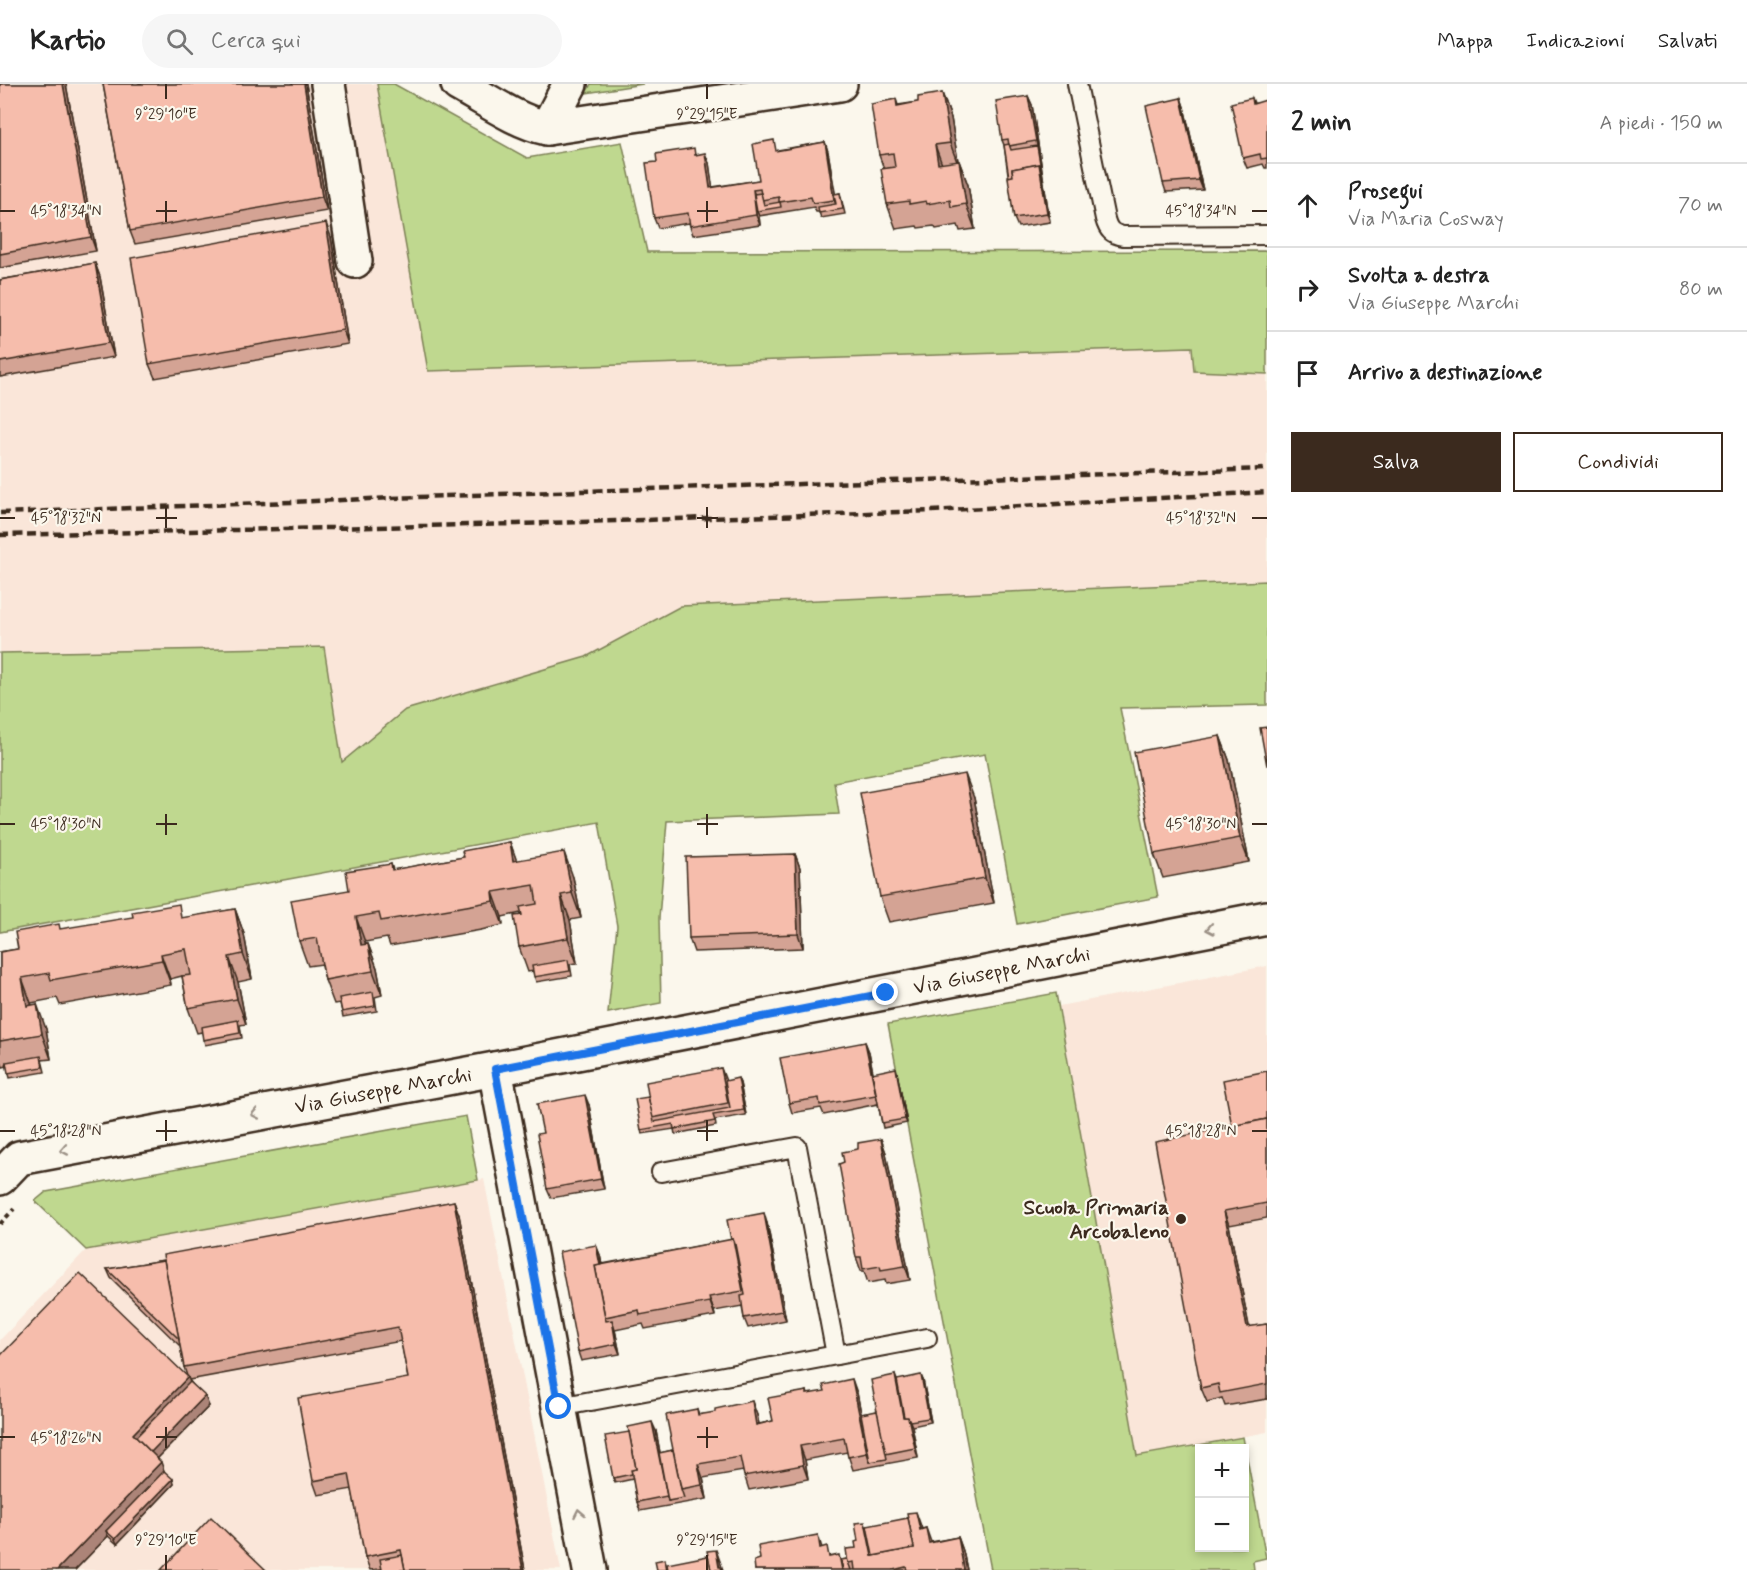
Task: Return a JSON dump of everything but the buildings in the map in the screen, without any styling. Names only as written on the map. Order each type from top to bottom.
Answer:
[{"type":"street","points":[[328,84],[356,261]]},
{"type":"street","points":[[458,84],[534,125],[547,128],[777,88],[840,84]]},
{"type":"street","points":[[547,128],[570,84]]},
{"type":"street","name":"Via Giuseppe Marchi","points":[[0,1178],[19,1158],[495,1069],[1267,918]]},
{"type":"street","points":[[495,1069],[590,1570]]},
{"type":"lane","points":[[1077,84],[1105,219],[1108,228],[1114,234],[1123,236],[1267,235]]},
{"type":"lane","points":[[662,1172],[797,1147],[836,1355]]},
{"type":"lane","points":[[559,1407],[927,1338]]},
{"type":"shaded area","points":[[0,84],[377,84],[429,371],[1193,347],[1194,371],[1267,374],[1267,581],[681,606],[586,657],[405,710],[341,762],[0,653]]},
{"type":"shaded area","name":"Scuola Primaria Arcobaleno","points":[[1267,966],[1267,1432],[1195,1444],[1195,1446],[1137,1457],[1059,1006]]},
{"type":"shaded area","points":[[484,1179],[561,1570],[0,1570],[0,1340],[86,1250]]},
{"type":"green space","points":[[377,84],[394,84],[527,158],[622,142],[647,252],[1267,251],[1267,374],[1194,371],[1192,347],[428,371]]},
{"type":"green space","points":[[591,84],[643,84],[586,93]]},
{"type":"green space","points":[[1267,581],[1267,705],[1120,708],[1158,897],[1017,924],[985,754],[834,782],[839,814],[667,821],[659,918],[661,1003],[608,1013],[617,926],[599,822],[0,932],[0,653],[324,647],[342,762],[405,710],[586,657],[681,606]]},
{"type":"green space","points":[[1056,993],[1137,1456],[1195,1446],[1195,1552],[1249,1552],[1249,1469],[1266,1558],[1253,1561],[1254,1570],[991,1570],[888,1024]]},
{"type":"green space","points":[[466,1116],[478,1180],[86,1250],[35,1201],[46,1192]]},
{"type":"green space","points":[[1243,1437],[1244,1444],[1204,1444]]},
{"type":"railway","points":[[0,513],[552,492],[1267,469]]},
{"type":"railway","points":[[0,535],[517,524],[932,511],[1267,492]]},
{"type":"place","name":"Scuola Primaria Arcobaleno","points":[[1181,1219]]},
{"type":"route","points":[[559,1407],[495,1069],[886,993]]}]
